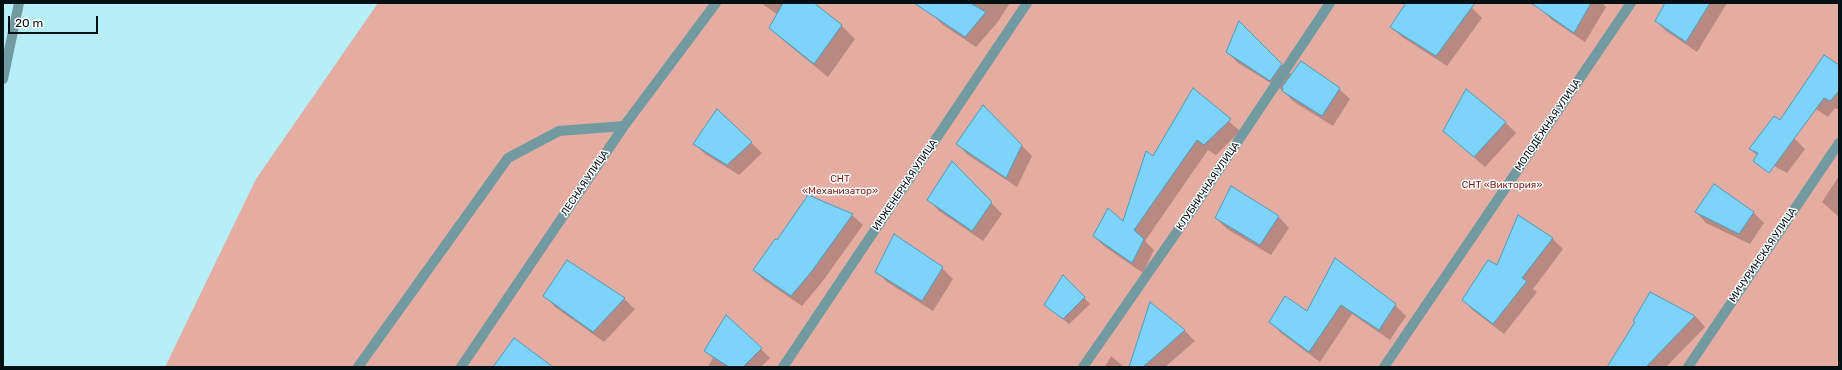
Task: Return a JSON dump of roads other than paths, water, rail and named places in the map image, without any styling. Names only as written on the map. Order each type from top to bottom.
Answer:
[{"type":"street","points":[[3,77],[19,3]]},
{"type":"street","name":"ЛЕСНАЯ УЛИЦА","points":[[461,367],[624,126],[716,3]]},
{"type":"street","name":"ИНЖЕНЕРНАЯ УЛИЦА","points":[[783,367],[1027,3]]},
{"type":"street","name":"КЛУБНИЧНАЯ УЛИЦА","points":[[1083,367],[1192,210],[1330,3]]},
{"type":"street","name":"МОЛОДЁЖНАЯ УЛИЦА","points":[[1384,367],[1631,3]]},
{"type":"street","points":[[358,367],[508,158],[559,131],[624,126]]},
{"type":"street","name":"МИЧУРИНСКАЯ УЛИЦА","points":[[1688,367],[1839,143]]},
{"type":"park label","name":"СНТ «Механизатор»","points":[[840,184]]},
{"type":"park label","name":"СНТ «Виктория»","points":[[1502,185]]}]
